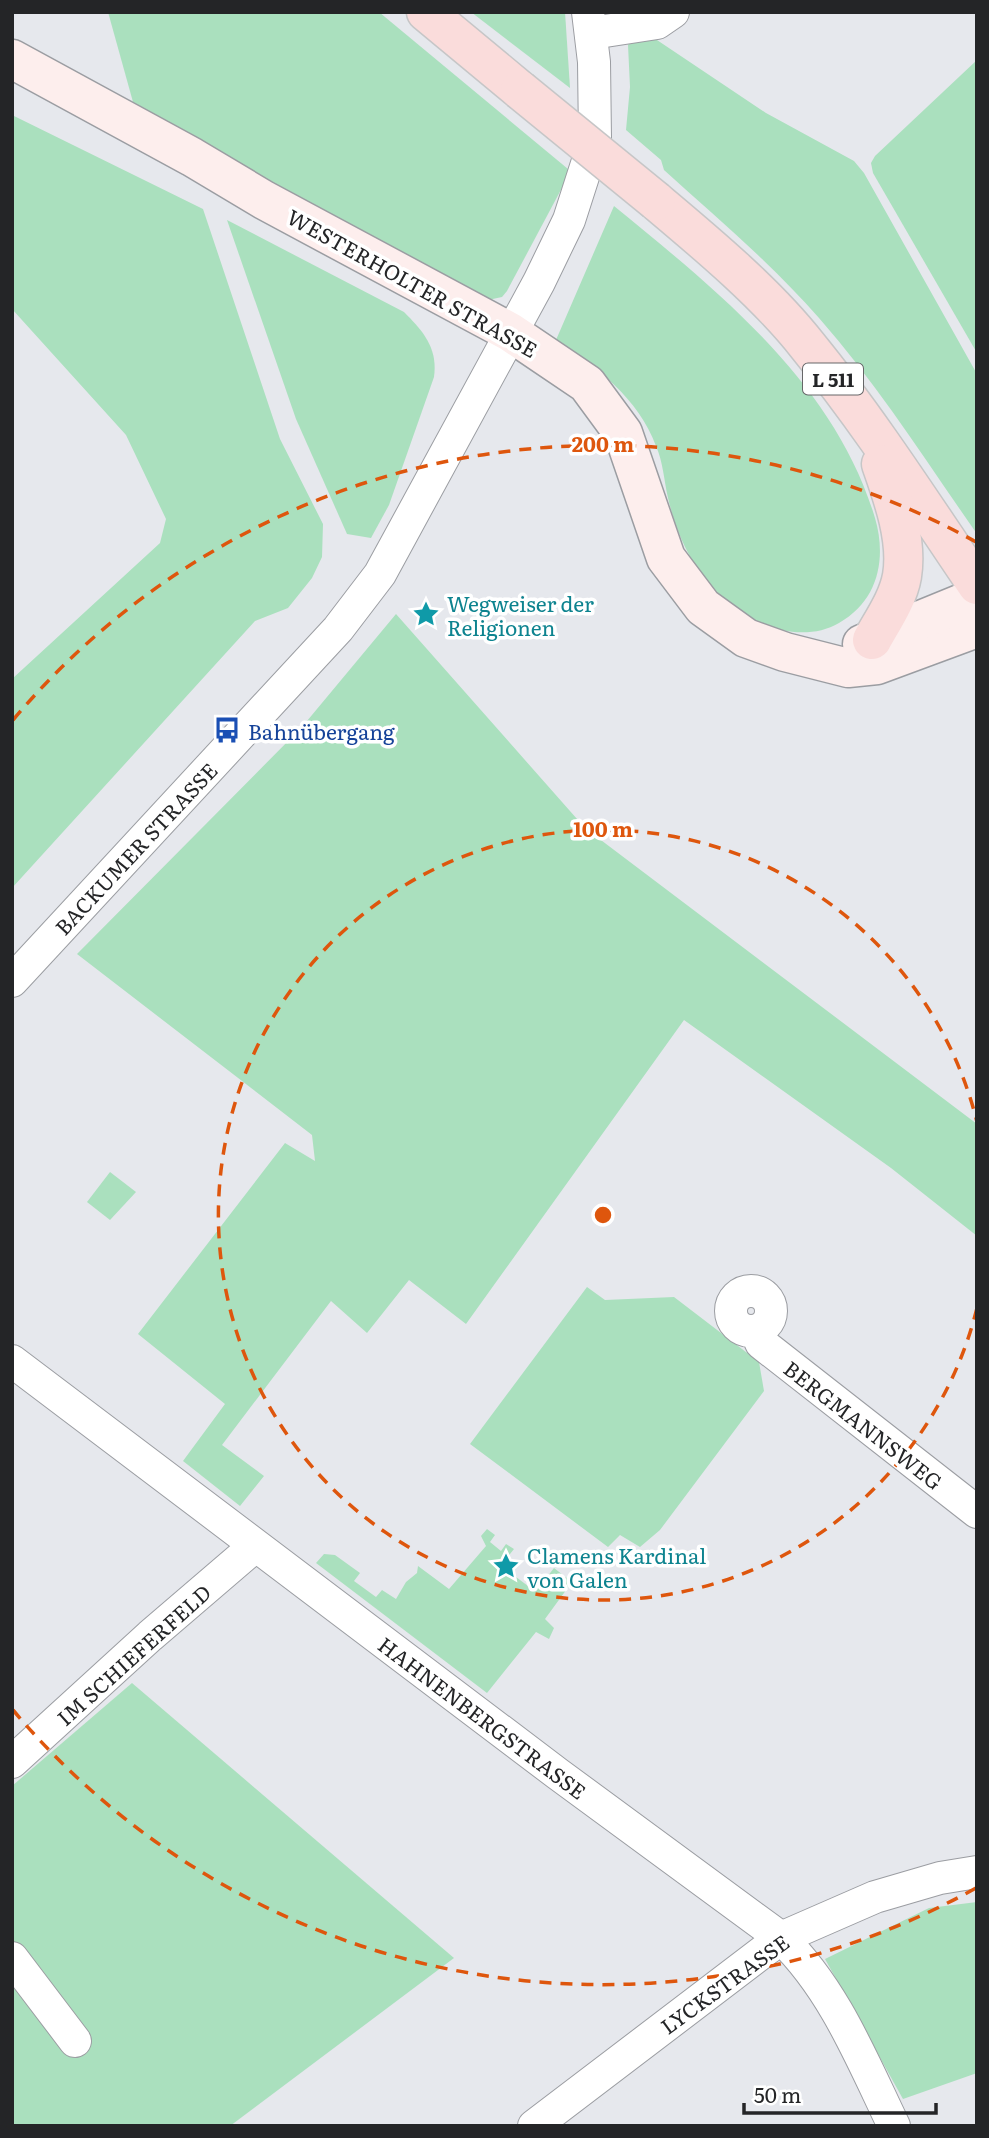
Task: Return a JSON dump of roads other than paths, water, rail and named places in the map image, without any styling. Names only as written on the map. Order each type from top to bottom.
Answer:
[{"type":"main road","name":"L 511","points":[[426,12],[713,249],[806,342],[866,423],[977,585]]},
{"type":"main road","points":[[866,423],[894,499],[901,542],[902,575],[893,603],[872,640]]},
{"type":"street","points":[[590,22],[657,23],[673,12]]},
{"type":"street","name":"BACKUMER STRASSE","points":[[12,981],[284,688],[354,609],[380,574],[569,220],[595,139],[590,22]]},
{"type":"street","name":"WESTERHOLTER STRASSE","points":[[12,59],[192,157],[264,200],[510,332],[587,384],[623,433],[666,558],[703,607],[746,638],[818,662],[848,668],[877,665],[977,628]]},
{"type":"street","points":[[818,662],[977,597]]},
{"type":"street","name":"BERGMANNSWEG","points":[[757,1331],[761,1343],[977,1512]]},
{"type":"street","name":"HAHNENBERGSTRASSE","points":[[12,1360],[255,1546],[781,1938],[805,1962],[843,2022],[894,2126]]},
{"type":"street","name":"IM SCHIEFERFELD","points":[[12,1762],[150,1636],[255,1546]]},
{"type":"street","name":"LYCKSTRASSE","points":[[534,2126],[781,1938],[875,1897],[940,1878],[977,1872]]},
{"type":"street","points":[[12,1958],[75,2041]]},
{"type":"place","name":"Wegweiser der Religionen","points":[[426,614]]},
{"type":"place","name":"Bahnübergang","points":[[227,730]]},
{"type":"place","name":"Clamens Kardinal von Galen","points":[[506,1566]]}]
